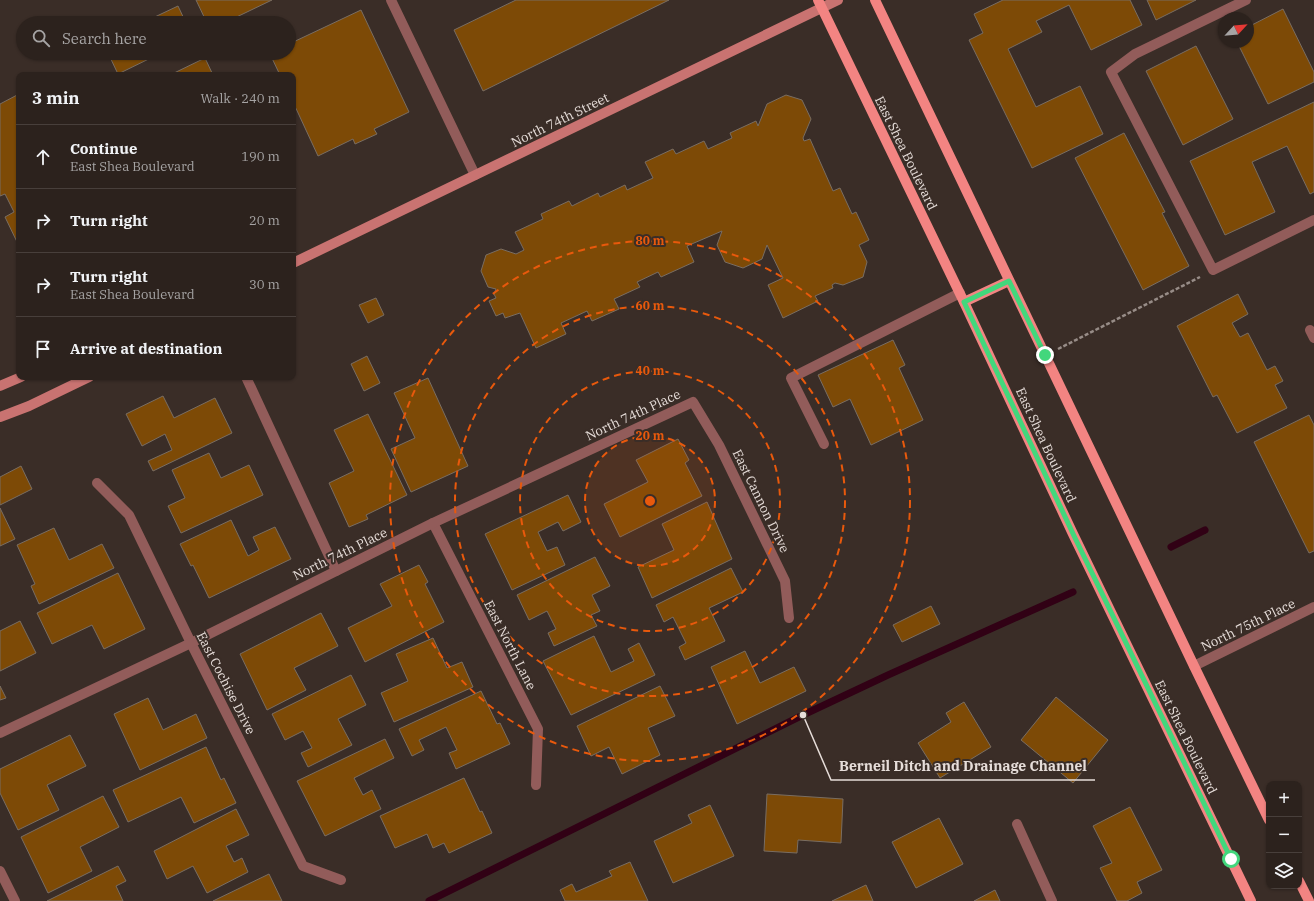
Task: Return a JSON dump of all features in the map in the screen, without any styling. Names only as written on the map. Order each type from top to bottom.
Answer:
[{"type":"main road","points":[[875,0],[1268,817]]},
{"type":"main road","name":"East Shea Boulevard","points":[[819,4],[962,298],[1076,540],[1251,901]]},
{"type":"main road","points":[[962,298],[1009,281]]},
{"type":"main road","points":[[1302,887],[1309,901]]},
{"type":"street","points":[[391,0],[476,175]]},
{"type":"street","name":"North 74th Street","points":[[296,262],[476,175],[819,4],[838,0]]},
{"type":"street","points":[[1246,0],[1135,54],[1111,72],[1213,270],[1314,220]]},
{"type":"street","points":[[824,444],[791,378],[962,298]]},
{"type":"street","points":[[0,386],[16,379]]},
{"type":"street","points":[[0,417],[29,406],[83,380]]},
{"type":"street","points":[[247,380],[336,571]]},
{"type":"street","name":"North 74th Place","points":[[0,733],[191,643],[434,523],[693,402]]},
{"type":"street","name":"East Cannon Drive","points":[[693,402],[719,445],[785,581],[789,618]]},
{"type":"street","name":"East Cochise Drive","points":[[97,483],[129,515],[191,643],[303,866],[341,880]]},
{"type":"street","name":"East North Lane","points":[[434,523],[538,729],[536,785]]},
{"type":"street","name":"North 75th Place","points":[[1194,666],[1314,608]]},
{"type":"street","points":[[1017,824],[1052,901]]},
{"type":"street","points":[[0,871],[15,901]]},
{"type":"path","points":[[1045,355],[1213,270]]},
{"type":"building","points":[[196,0],[272,0],[239,16],[204,16]]},
{"type":"building","points":[[516,0],[669,0],[483,91],[454,30]]},
{"type":"building","points":[[1003,0],[1130,0],[1142,25],[1091,50],[1069,5],[1036,21],[1042,32],[1008,49],[1036,107],[1080,86],[1103,134],[1032,168],[969,40],[983,33],[974,14]]},
{"type":"building","points":[[1147,0],[1196,0],[1156,20]]},
{"type":"building","points":[[178,6],[183,16],[157,16]]},
{"type":"building","points":[[1283,9],[1314,72],[1314,82],[1268,104],[1240,48],[1254,48],[1254,24]]},
{"type":"building","points":[[361,10],[409,112],[374,129],[377,134],[355,144],[353,139],[318,156],[296,108],[296,72],[279,72],[273,60],[296,60],[296,41]]},
{"type":"building","points":[[1196,46],[1233,119],[1183,145],[1146,71]]},
{"type":"building","points":[[111,60],[147,60],[122,72],[117,72]]},
{"type":"building","points":[[201,60],[206,60],[212,72],[176,72]]},
{"type":"building","points":[[786,95],[802,100],[811,119],[803,138],[804,141],[810,139],[833,191],[840,188],[852,214],[856,212],[869,240],[859,245],[867,262],[863,277],[843,285],[835,283],[832,285],[833,288],[815,296],[818,301],[783,318],[768,285],[783,278],[767,245],[762,259],[743,268],[725,262],[717,245],[722,231],[687,246],[694,262],[661,277],[658,272],[637,282],[640,287],[614,299],[619,309],[592,321],[587,311],[561,323],[566,334],[536,348],[520,313],[505,318],[503,313],[496,316],[489,301],[496,298],[494,294],[496,289],[488,287],[481,271],[486,255],[501,249],[516,254],[524,250],[515,232],[543,219],[541,214],[569,201],[572,206],[598,193],[600,197],[625,185],[627,190],[653,178],[645,162],[673,149],[676,154],[704,141],[708,149],[732,138],[730,133],[756,121],[758,126],[767,104]]},
{"type":"building","points":[[16,96],[16,240],[5,217],[14,212],[5,194],[0,196],[0,104]]},
{"type":"building","points":[[1314,102],[1314,192],[1310,194],[1287,146],[1252,162],[1275,212],[1225,235],[1190,161]]},
{"type":"building","points":[[1124,133],[1165,212],[1162,213],[1189,266],[1143,290],[1075,158]]},
{"type":"building","points":[[1238,294],[1248,314],[1232,323],[1240,337],[1248,333],[1267,370],[1275,366],[1283,381],[1275,385],[1287,408],[1237,433],[1217,395],[1213,397],[1177,326]]},
{"type":"building","points":[[376,298],[384,315],[368,323],[359,305]]},
{"type":"building","points":[[893,340],[905,365],[899,368],[923,420],[871,445],[850,399],[833,407],[818,375]]},
{"type":"building","points":[[367,356],[380,383],[364,391],[351,364]]},
{"type":"building","points":[[428,378],[468,466],[411,492],[391,449],[415,438],[394,393]]},
{"type":"building","points":[[163,396],[174,418],[215,398],[232,433],[153,471],[148,461],[172,450],[165,434],[142,446],[126,414]]},
{"type":"building","points":[[368,414],[407,495],[366,515],[368,519],[349,527],[329,483],[354,471],[334,430]]},
{"type":"building","points":[[1309,415],[1314,425],[1314,551],[1309,553],[1254,442]]},
{"type":"building","points":[[678,439],[689,460],[685,463],[702,496],[620,537],[604,504],[648,482],[636,460]]},
{"type":"building","points":[[209,453],[221,478],[249,465],[263,495],[181,533],[168,506],[185,498],[172,470]]},
{"type":"building","points":[[21,466],[32,489],[0,505],[0,477]]},
{"type":"building","points":[[568,495],[581,522],[563,531],[558,522],[538,532],[547,551],[557,547],[565,565],[512,590],[485,534]]},
{"type":"building","points":[[707,502],[732,559],[652,598],[638,567],[674,550],[662,524]]},
{"type":"building","points":[[0,508],[15,539],[0,546]]},
{"type":"building","points":[[231,520],[248,556],[259,550],[253,537],[275,527],[291,559],[209,598],[193,565],[191,566],[180,544]]},
{"type":"building","points":[[54,528],[69,560],[102,544],[114,568],[39,604],[31,586],[35,584],[17,545]]},
{"type":"building","points":[[595,557],[610,586],[592,595],[600,611],[591,615],[597,626],[554,646],[548,633],[556,629],[547,611],[529,620],[517,595]]},
{"type":"building","points":[[419,565],[428,582],[425,584],[444,622],[365,662],[348,628],[392,606],[380,584]]},
{"type":"building","points":[[731,568],[743,592],[709,608],[725,641],[685,660],[679,647],[686,643],[673,617],[664,622],[656,605]]},
{"type":"building","points":[[118,573],[145,629],[104,649],[92,625],[52,644],[37,613]]},
{"type":"building","points":[[931,606],[940,624],[902,642],[893,625]]},
{"type":"building","points":[[321,613],[338,646],[294,668],[306,690],[267,710],[240,654]]},
{"type":"building","points":[[20,621],[36,653],[0,671],[0,631]]},
{"type":"building","points":[[594,636],[611,672],[634,661],[628,649],[639,643],[655,675],[571,715],[543,661]]},
{"type":"building","points":[[433,638],[447,668],[462,662],[473,687],[394,722],[381,693],[408,681],[396,654]]},
{"type":"building","points":[[745,651],[760,683],[794,667],[806,691],[737,724],[711,667]]},
{"type":"building","points":[[351,675],[366,705],[338,719],[352,745],[308,767],[301,753],[312,748],[303,731],[285,740],[272,714]]},
{"type":"building","points":[[0,686],[6,698],[0,700]]},
{"type":"building","points":[[660,686],[675,716],[648,728],[660,755],[622,774],[609,747],[591,756],[577,726]]},
{"type":"building","points":[[481,691],[497,724],[500,723],[510,744],[456,769],[449,753],[457,750],[446,727],[419,740],[424,750],[412,756],[399,729]]},
{"type":"building","points":[[1056,697],[1108,740],[1073,783],[1021,740]]},
{"type":"building","points":[[148,698],[163,730],[196,714],[207,738],[140,770],[114,714]]},
{"type":"building","points":[[964,702],[991,747],[940,778],[918,743],[951,722],[946,713]]},
{"type":"building","points":[[70,735],[86,766],[47,785],[59,810],[18,830],[0,793],[0,769]]},
{"type":"building","points":[[385,739],[394,758],[354,778],[363,795],[372,790],[381,809],[325,836],[297,781]]},
{"type":"building","points":[[206,747],[221,780],[224,778],[236,803],[194,823],[181,797],[128,822],[113,790]]},
{"type":"building","points":[[464,778],[492,833],[449,853],[444,843],[433,848],[427,834],[395,848],[380,816]]},
{"type":"building","points":[[767,794],[843,799],[841,843],[798,840],[797,853],[764,851]]},
{"type":"building","points":[[103,796],[119,827],[80,847],[92,871],[48,893],[21,837]]},
{"type":"building","points":[[710,805],[734,856],[673,883],[654,841],[692,823],[688,815]]},
{"type":"building","points":[[1130,807],[1162,870],[1137,882],[1142,893],[1127,901],[1117,901],[1100,868],[1112,863],[1093,826]]},
{"type":"building","points":[[236,809],[249,835],[226,846],[234,862],[242,858],[248,872],[207,893],[193,866],[167,879],[154,851]]},
{"type":"building","points":[[939,818],[963,864],[916,888],[892,842]]},
{"type":"building","points":[[630,862],[648,901],[565,901],[560,890],[572,884],[576,892],[612,876],[609,871]]},
{"type":"building","points":[[118,866],[126,881],[116,886],[123,901],[47,901]]},
{"type":"building","points":[[269,874],[282,901],[213,901]]},
{"type":"building","points":[[866,885],[873,901],[832,901]]},
{"type":"building","points":[[995,890],[1000,901],[974,901]]},
{"type":"waterway","points":[[1171,547],[1205,530]]},
{"type":"waterway","points":[[429,901],[803,715],[1073,592]]},
{"type":"place","name":"Berneil Ditch and Drainage Channel","points":[[803,715]]},
{"type":"route","points":[[1045,355],[1009,281],[964,302],[1076,540],[1231,859]]}]
